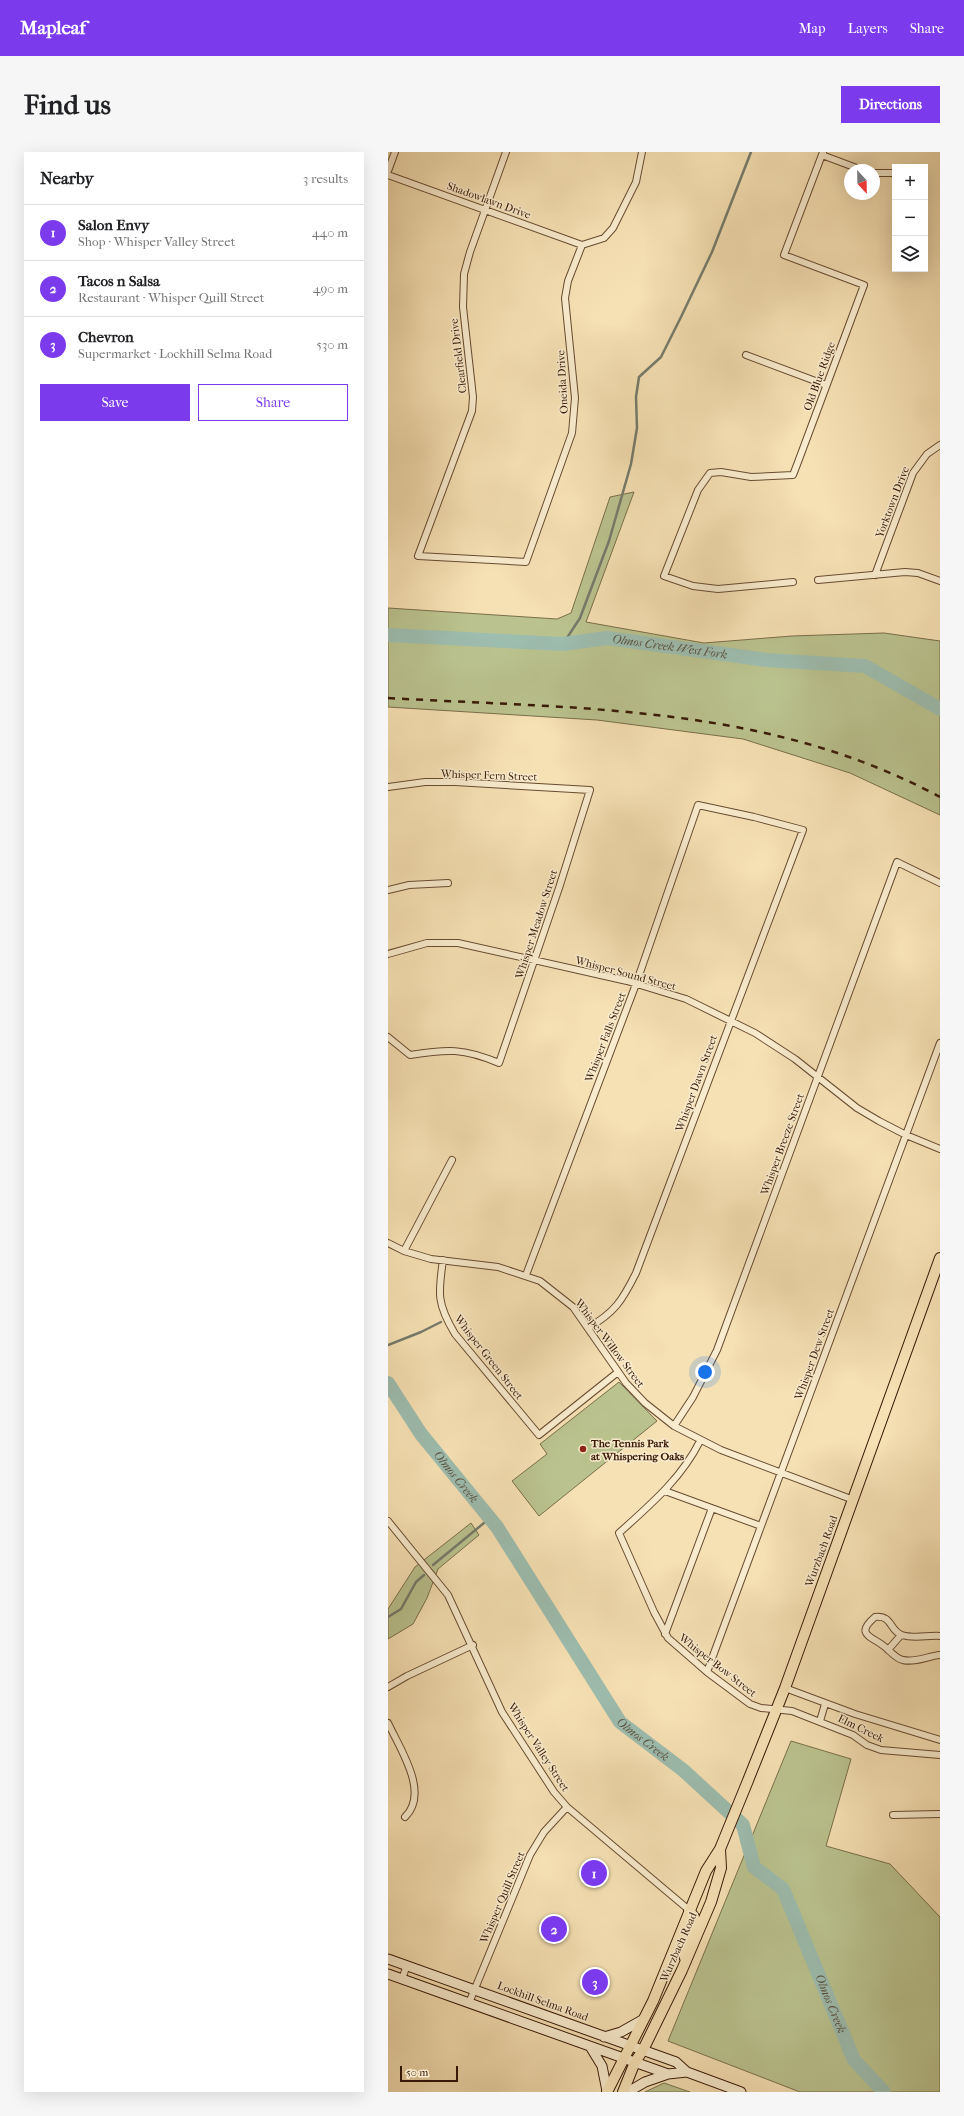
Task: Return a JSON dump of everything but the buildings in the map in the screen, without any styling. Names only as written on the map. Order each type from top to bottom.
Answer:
[{"type":"main road","name":"Wurzbach Road","points":[[607,2091],[622,2058],[631,2046],[644,2019],[671,1958],[689,1910],[706,1871],[720,1850],[785,1688],[940,1258]]},
{"type":"main road","name":"Wurzbach Road","points":[[623,2092],[635,2062],[643,2050],[686,1961],[711,1902],[721,1868],[720,1850]]},
{"type":"main road","points":[[686,1961],[682,1948],[694,1917],[689,1910],[698,1906],[708,1884],[721,1868]]},
{"type":"main road","name":"Lockhill Selma Road","points":[[388,1959],[676,2062],[687,2072],[741,2092]]},
{"type":"main road","name":"Lockhill Selma Road","points":[[388,1974],[668,2074],[687,2072]]},
{"type":"main road","points":[[522,2022],[528,2009]]},
{"type":"main road","points":[[604,2037],[622,2032],[644,2019]]},
{"type":"main road","points":[[590,2047],[602,2066],[607,2091]]},
{"type":"main road","points":[[628,2092],[648,2080],[668,2074]]},
{"type":"street","points":[[388,171],[395,152]]},
{"type":"street","name":"Clearfield Drive","points":[[506,152],[470,252],[463,292],[464,322],[473,397],[472,411],[418,556],[526,562]]},
{"type":"street","points":[[582,245],[604,238],[613,228],[636,182],[642,152]]},
{"type":"street","points":[[823,154],[847,164]]},
{"type":"street","name":"Old Blue Ridge","points":[[793,582],[718,589],[693,586],[664,576],[698,490],[710,473],[722,472],[751,477],[793,475],[864,285],[784,255],[823,154]]},
{"type":"street","points":[[880,173],[892,173]]},
{"type":"street","name":"Shadowlawn Drive","points":[[388,175],[582,245]]},
{"type":"street","name":"Oneida Drive","points":[[526,562],[572,433],[575,398],[566,298],[570,276],[582,245]]},
{"type":"street","points":[[746,355],[826,385]]},
{"type":"street","name":"Yorktown Drive","points":[[875,575],[913,473],[927,454],[940,445]]},
{"type":"street","points":[[818,580],[918,573],[940,581]]},
{"type":"street","name":"Whisper Fern Street","points":[[388,787],[425,782],[455,782],[590,790]]},
{"type":"street","name":"Whisper Meadow Street","points":[[388,1037],[410,1055],[439,1051],[456,1051],[476,1054],[499,1064],[535,961],[590,790]]},
{"type":"street","name":"Whisper Falls Street","points":[[526,1275],[636,984],[698,805],[754,817],[803,830]]},
{"type":"street","name":"Whisper Dawn Street","points":[[588,1328],[603,1319],[619,1304],[636,1273],[803,830]]},
{"type":"street","name":"Whisper Breeze Street","points":[[674,1426],[696,1391],[717,1350],[897,862],[940,883]]},
{"type":"street","points":[[388,890],[409,885],[448,883]]},
{"type":"street","name":"Whisper Sound Street","points":[[388,954],[427,943],[458,943],[636,984],[686,999],[755,1033],[818,1076],[857,1108],[906,1135],[940,1149]]},
{"type":"street","name":"Whisper Dew Street","points":[[707,1672],[940,1043]]},
{"type":"street","points":[[404,1251],[452,1160]]},
{"type":"street","name":"Whisper Willow Street","points":[[388,1243],[404,1251],[442,1260],[498,1267],[526,1275],[540,1281],[573,1308],[618,1372],[645,1403],[674,1426],[700,1441],[852,1500]]},
{"type":"street","name":"Whisper Green Street","points":[[442,1260],[440,1301],[447,1321],[455,1334],[539,1435],[618,1372]]},
{"type":"street","points":[[700,1441],[684,1469],[665,1491],[761,1526]]},
{"type":"street","name":"Whisper Bow Street","points":[[665,1491],[619,1533],[665,1634],[679,1649],[750,1704],[776,1710]]},
{"type":"street","points":[[665,1634],[712,1508]]},
{"type":"street","name":"Whisper Valley Street","points":[[388,1522],[448,1595],[473,1645],[502,1712],[554,1792],[567,1807],[689,1910]]},
{"type":"street","points":[[940,1636],[914,1637],[901,1635],[886,1617],[876,1617],[866,1628],[869,1638],[902,1660],[913,1661],[940,1655]]},
{"type":"street","points":[[888,1650],[901,1635]]},
{"type":"street","points":[[388,1687],[407,1676],[473,1645]]},
{"type":"street","name":"Elm Creek","points":[[785,1688],[826,1704],[886,1722],[912,1733],[940,1740]]},
{"type":"street","points":[[820,1721],[826,1704]]},
{"type":"street","name":"Elm Creek","points":[[776,1710],[792,1711],[820,1721],[853,1735],[867,1745],[882,1750],[940,1755]]},
{"type":"street","points":[[388,1723],[412,1776],[416,1789],[416,1801],[413,1810],[405,1817]]},
{"type":"street","name":"Whisper Quill Street","points":[[469,2003],[530,1855],[544,1832],[567,1807]]},
{"type":"street","points":[[893,1815],[940,1814]]},
{"type":"street","points":[[402,1979],[407,1965]]},
{"type":"green space","points":[[634,492],[586,622],[704,643],[792,636],[884,633],[940,641],[940,815],[850,773],[743,739],[597,720],[388,707],[388,608],[557,619],[571,613],[610,497]]},
{"type":"green space","name":"The Tennis Park at Whispering Oaks","points":[[619,1382],[657,1421],[539,1516],[512,1481],[547,1454],[540,1444]]},
{"type":"green space","points":[[471,1523],[479,1535],[438,1569],[427,1598],[413,1624],[388,1639],[388,1609],[415,1567]]},
{"type":"green space","points":[[791,1741],[851,1759],[826,1846],[890,1864],[940,1917],[940,2092],[800,2092],[668,2041]]},
{"type":"green space","points":[[664,2083],[690,2092],[645,2092]]},
{"type":"waterway","points":[[563,644],[580,618],[609,541],[631,464],[637,428],[636,397],[639,377],[661,357],[681,317],[712,252],[751,152]]},
{"type":"waterway","name":"Olmos Creek West Fork","points":[[388,635],[563,644],[607,638],[767,660],[865,666],[940,709]]},
{"type":"waterway","points":[[388,1345],[421,1332],[441,1322]]},
{"type":"waterway","name":"Olmos Creek","points":[[388,1383],[421,1434],[497,1527],[620,1722],[683,1770],[743,1825],[754,1867],[783,1889],[854,2060],[884,2092]]},
{"type":"waterway","points":[[433,1565],[490,1518]]},
{"type":"waterway","points":[[388,1617],[401,1609],[416,1582],[424,1575]]},
{"type":"railway","points":[[388,698],[601,710],[671,717],[740,728],[808,744],[874,766],[940,797]]},
{"type":"place","name":"The Tennis Park at Whispering Oaks","points":[[583,1449]]},
{"type":"place","name":"Salon Envy","points":[[594,1873]]},
{"type":"place","name":"Tacos n Salsa","points":[[554,1929]]},
{"type":"place","name":"Chevron","points":[[595,1982]]}]
